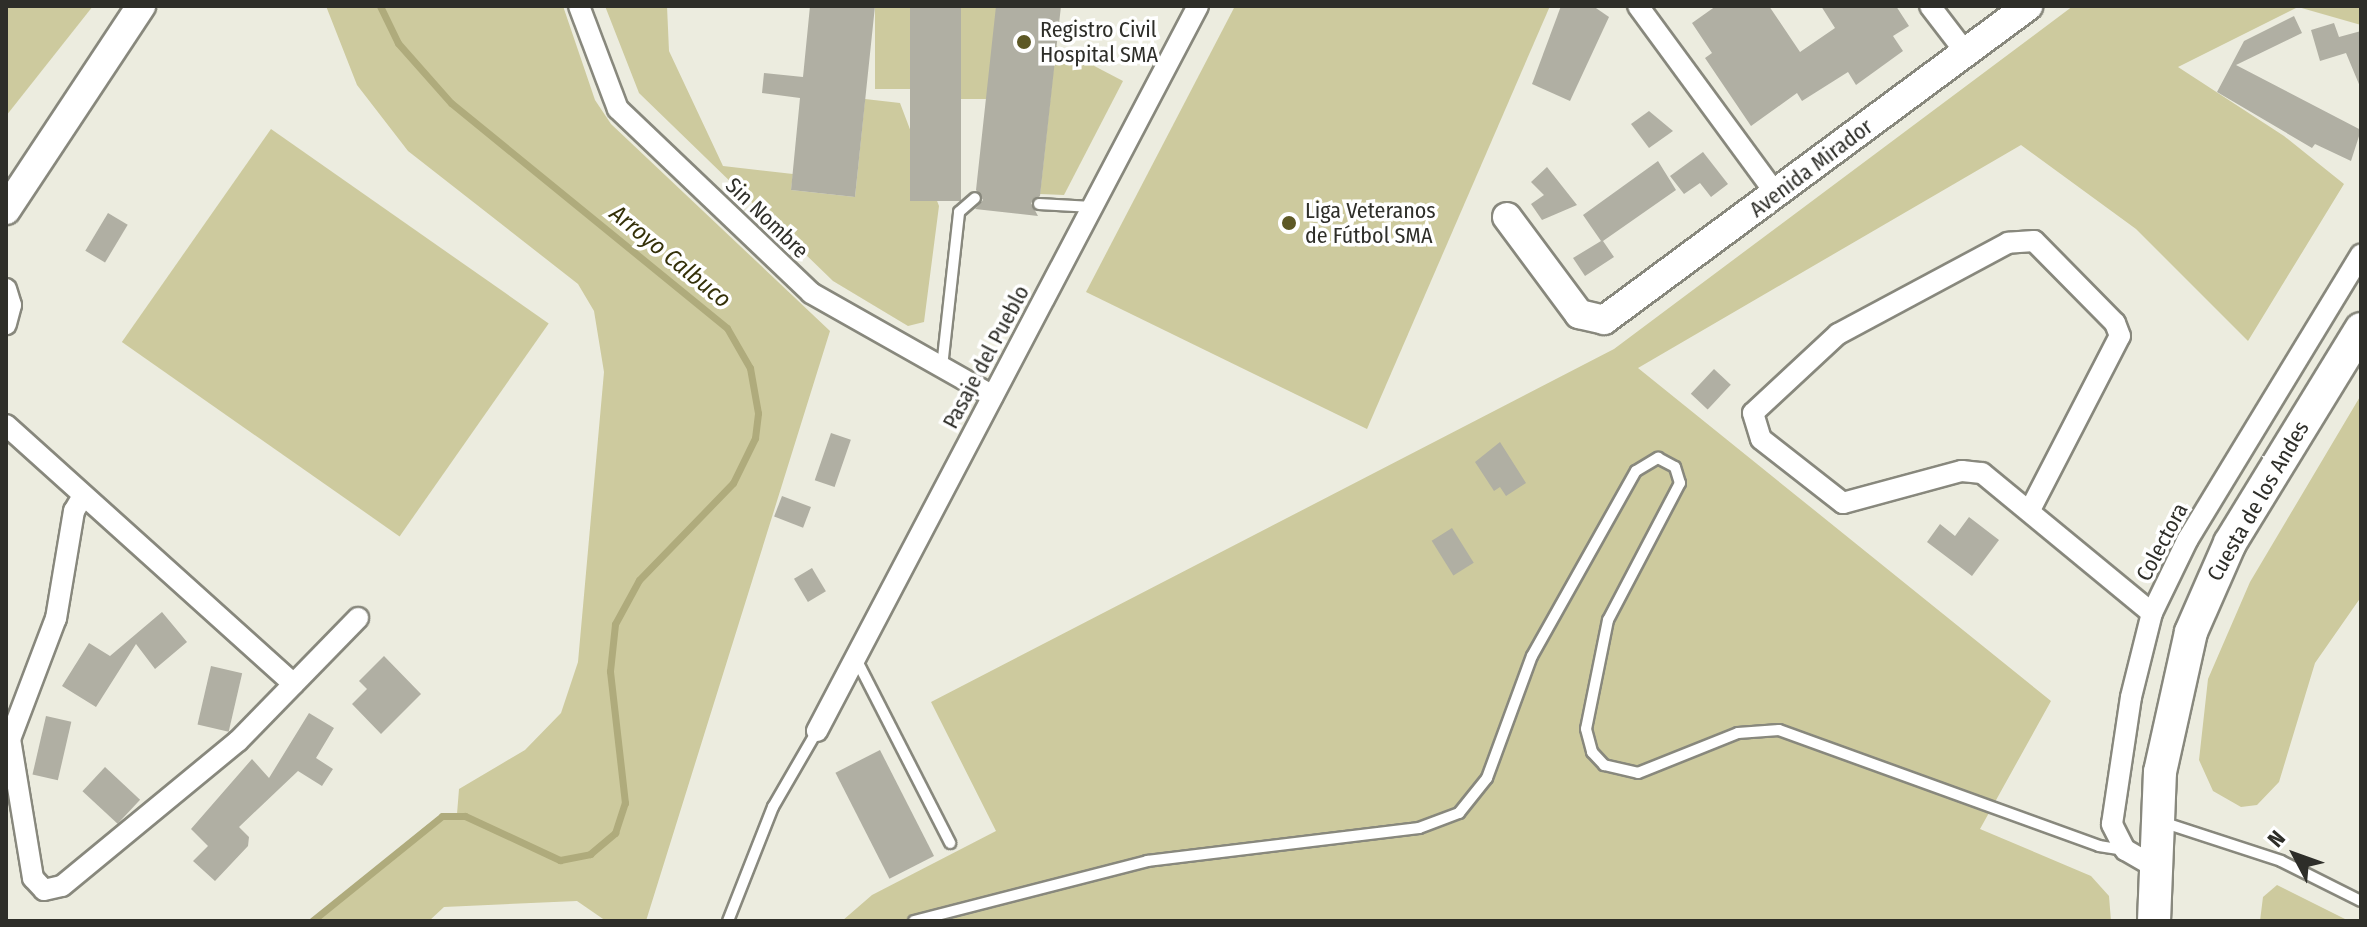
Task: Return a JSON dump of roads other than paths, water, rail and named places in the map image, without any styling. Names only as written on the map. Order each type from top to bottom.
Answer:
[{"type":"main road","name":"Cuesta de los Andes","points":[[2154,921],[2156,820],[2177,679],[2208,587],[2361,329]]},
{"type":"street","points":[[6,178],[120,6]]},
{"type":"street","points":[[6,210],[141,6]]},
{"type":"street","name":"Sin Nombre","points":[[579,6],[618,109],[819,300],[993,396]]},
{"type":"street","name":"Pasaje del Pueblo","points":[[817,731],[1198,6]]},
{"type":"street","points":[[1638,6],[1776,194]]},
{"type":"street","points":[[1930,6],[1966,53]]},
{"type":"street","name":"Avenida Mirador","points":[[1507,217],[1575,309],[1591,322],[1612,317],[2028,6]]},
{"type":"street","points":[[2030,510],[2120,336],[2115,323],[2034,241],[2008,243],[1838,334],[1753,413],[1761,439],[1843,503],[1972,471],[1991,478],[2152,613]]},
{"type":"street","name":"Colectora","points":[[2125,850],[2112,824],[2131,697],[2152,613],[2188,539],[2361,255]]},
{"type":"street","points":[[6,289],[11,305],[6,324]]},
{"type":"street","points":[[6,425],[294,684]]},
{"type":"street","points":[[76,490],[56,618],[10,739],[39,887],[62,886],[238,741],[358,618]]},
{"type":"street","points":[[2125,850],[2155,867]]},
{"type":"lane","points":[[942,369],[959,212],[975,198]]},
{"type":"lane","points":[[1039,204],[1092,207]]},
{"type":"lane","points":[[914,921],[1147,861],[1419,828],[1459,813],[1487,778],[1532,656],[1636,471],[1658,458],[1675,467],[1680,483],[1608,620],[1586,729],[1592,752],[1604,765],[1638,773],[1738,733],[1779,730],[2125,850]]},
{"type":"lane","points":[[855,657],[950,843]]},
{"type":"lane","points":[[728,921],[773,807],[817,731]]},
{"type":"lane","points":[[2156,820],[2281,861],[2361,901]]},
{"type":"waterway","name":"Arroyo Calbuco","points":[[312,921],[442,816],[465,816],[560,860],[590,854],[615,833],[625,803],[610,671],[615,624],[639,580],[733,483],[755,438],[758,413],[750,368],[727,328],[451,103],[398,43],[380,6]]},
{"type":"place","name":"Registro Civil Hospital SMA","points":[[1024,42]]},
{"type":"place","name":"Liga Veteranos de Fútbol SMA","points":[[1289,223]]}]
